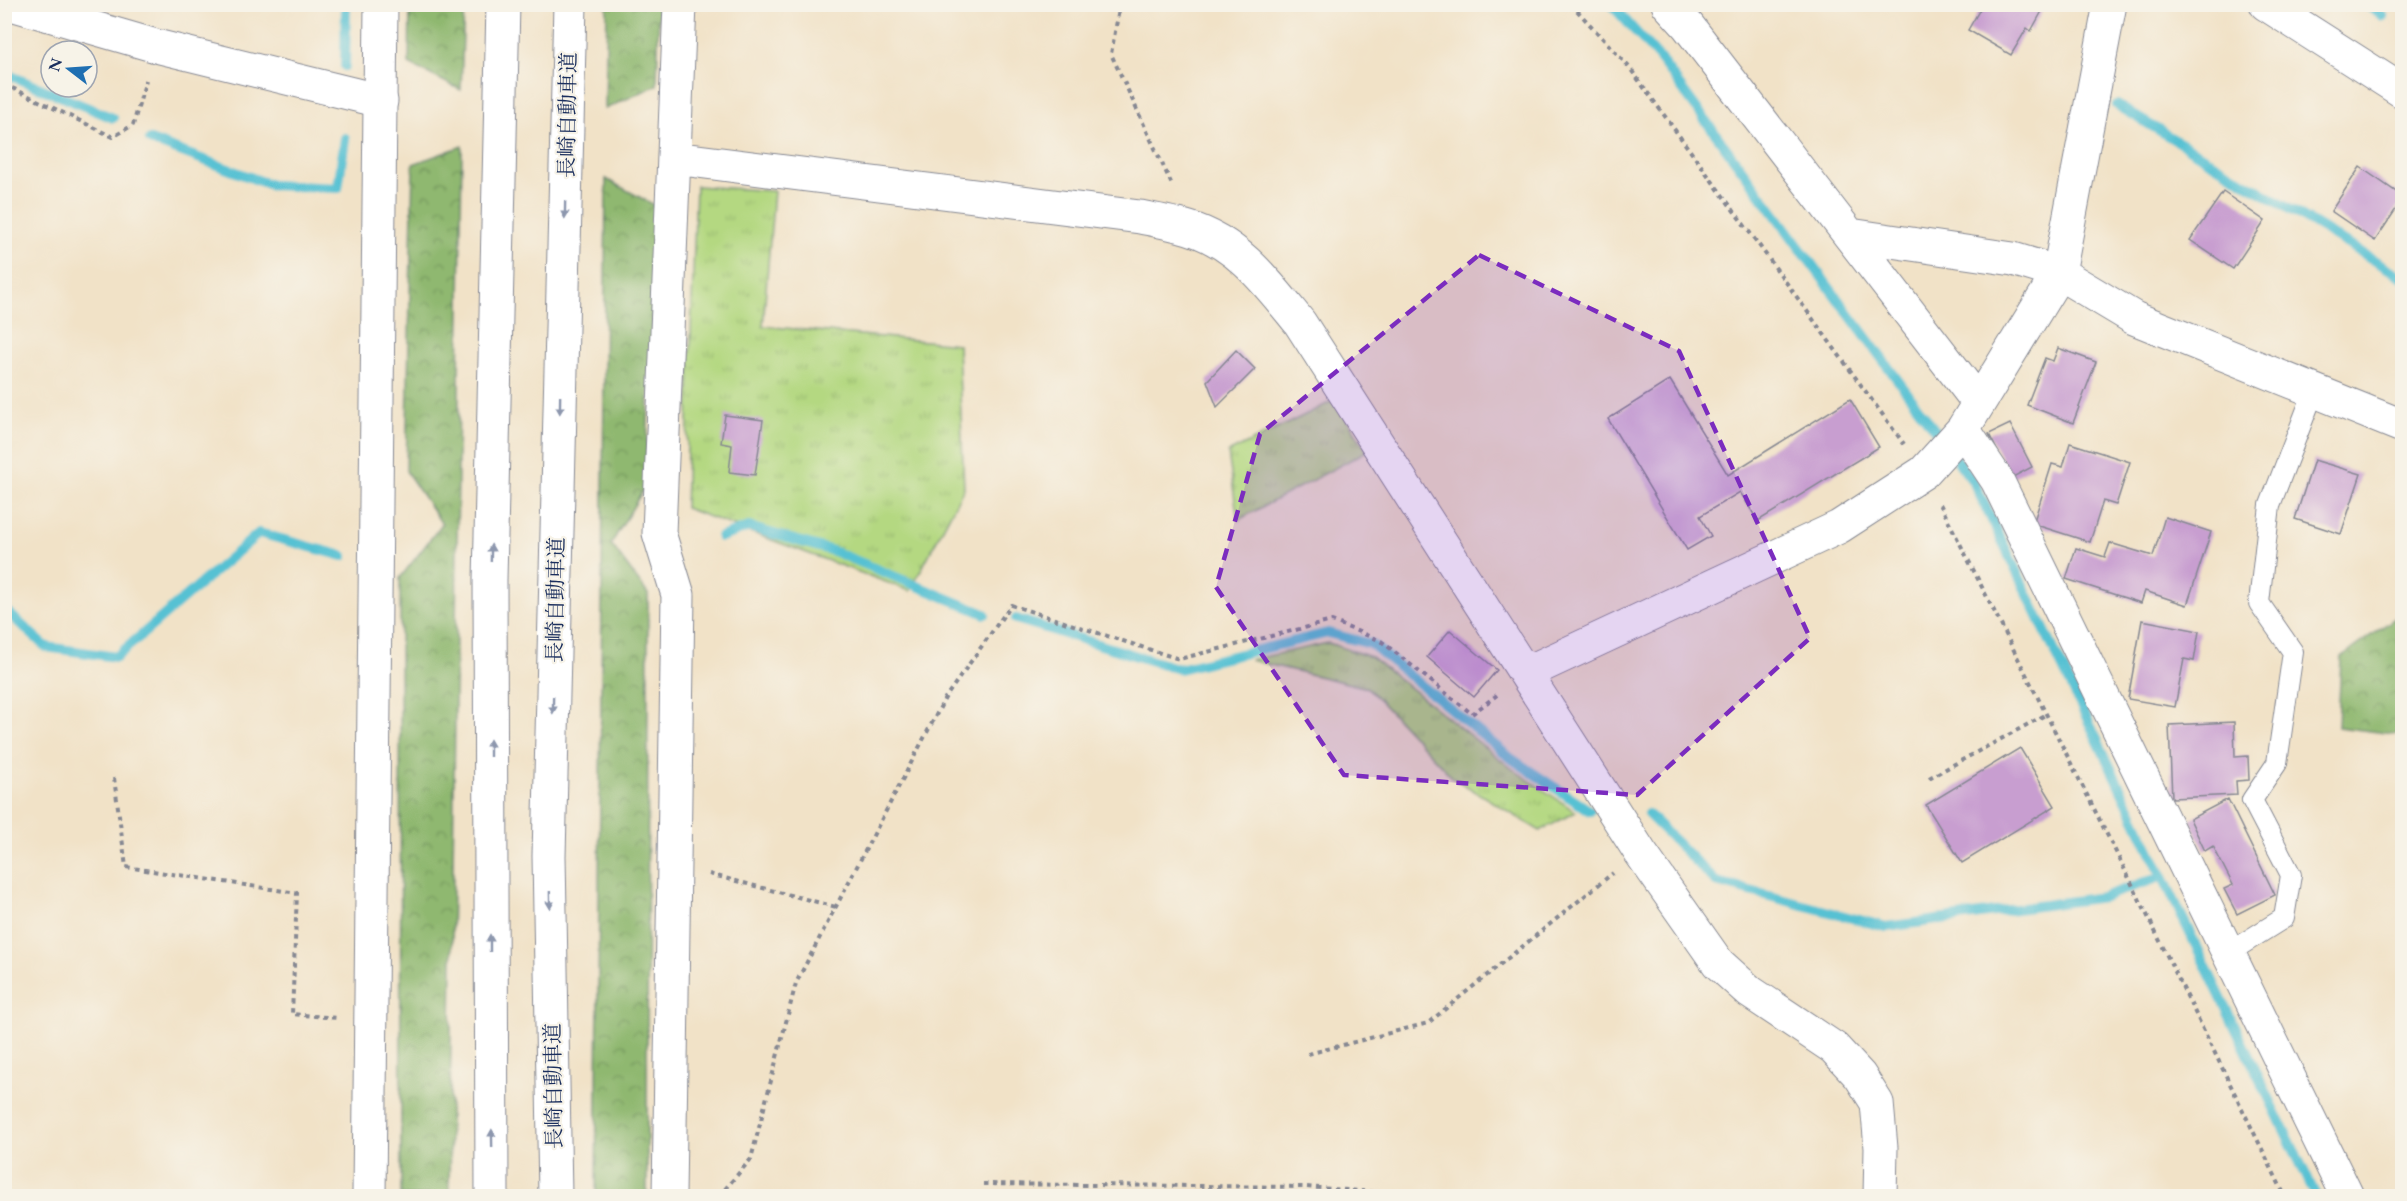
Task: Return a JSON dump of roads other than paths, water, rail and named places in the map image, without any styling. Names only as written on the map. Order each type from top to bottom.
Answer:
[{"type":"main road","points":[[11,4],[156,46],[381,101]]},
{"type":"main road","points":[[369,1197],[381,4]]},
{"type":"main road","points":[[492,1197],[490,580],[503,4]]},
{"type":"main road","name":"長崎自動車道","points":[[555,1197],[549,856],[570,4]]},
{"type":"main road","points":[[669,1197],[678,595],[659,533],[680,4]]},
{"type":"main road","points":[[1668,4],[1688,26],[1850,235],[1971,416],[1997,480],[2347,1197]]},
{"type":"main road","points":[[1526,673],[1839,527],[1924,472],[1971,416],[2059,273],[2110,4]]},
{"type":"main road","points":[[2266,4],[2403,91]]},
{"type":"main road","points":[[674,158],[1140,217],[1192,229],[1229,246],[1262,276],[1300,323],[1640,852],[1718,963],[1750,992],[1834,1048],[1860,1076],[1877,1103],[1881,1148],[1880,1197]]},
{"type":"main road","points":[[1850,235],[2013,259],[2059,273],[2134,318],[2403,426]]},
{"type":"lane","points":[[2228,953],[2284,918],[2291,875],[2252,800],[2277,763],[2293,652],[2259,603],[2270,505],[2314,391]]},
{"type":"waterway","points":[[345,66],[346,4]]},
{"type":"waterway","points":[[1611,4],[1660,59],[1974,483],[2316,1196]]},
{"type":"waterway","points":[[2365,4],[2383,16]]},
{"type":"waterway","points":[[4,73],[113,118]]},
{"type":"waterway","points":[[2117,105],[2402,277]]},
{"type":"waterway","points":[[150,140],[271,185],[338,188],[345,138]]},
{"type":"waterway","points":[[721,537],[749,527],[833,551],[985,614]]},
{"type":"waterway","points":[[4,609],[46,647],[116,657],[259,533],[343,556]]},
{"type":"waterway","points":[[1016,619],[1179,669],[1328,633],[1371,644],[1512,759],[1590,811]]},
{"type":"waterway","points":[[1648,814],[1716,882],[1886,927],[2103,897],[2163,876]]}]
